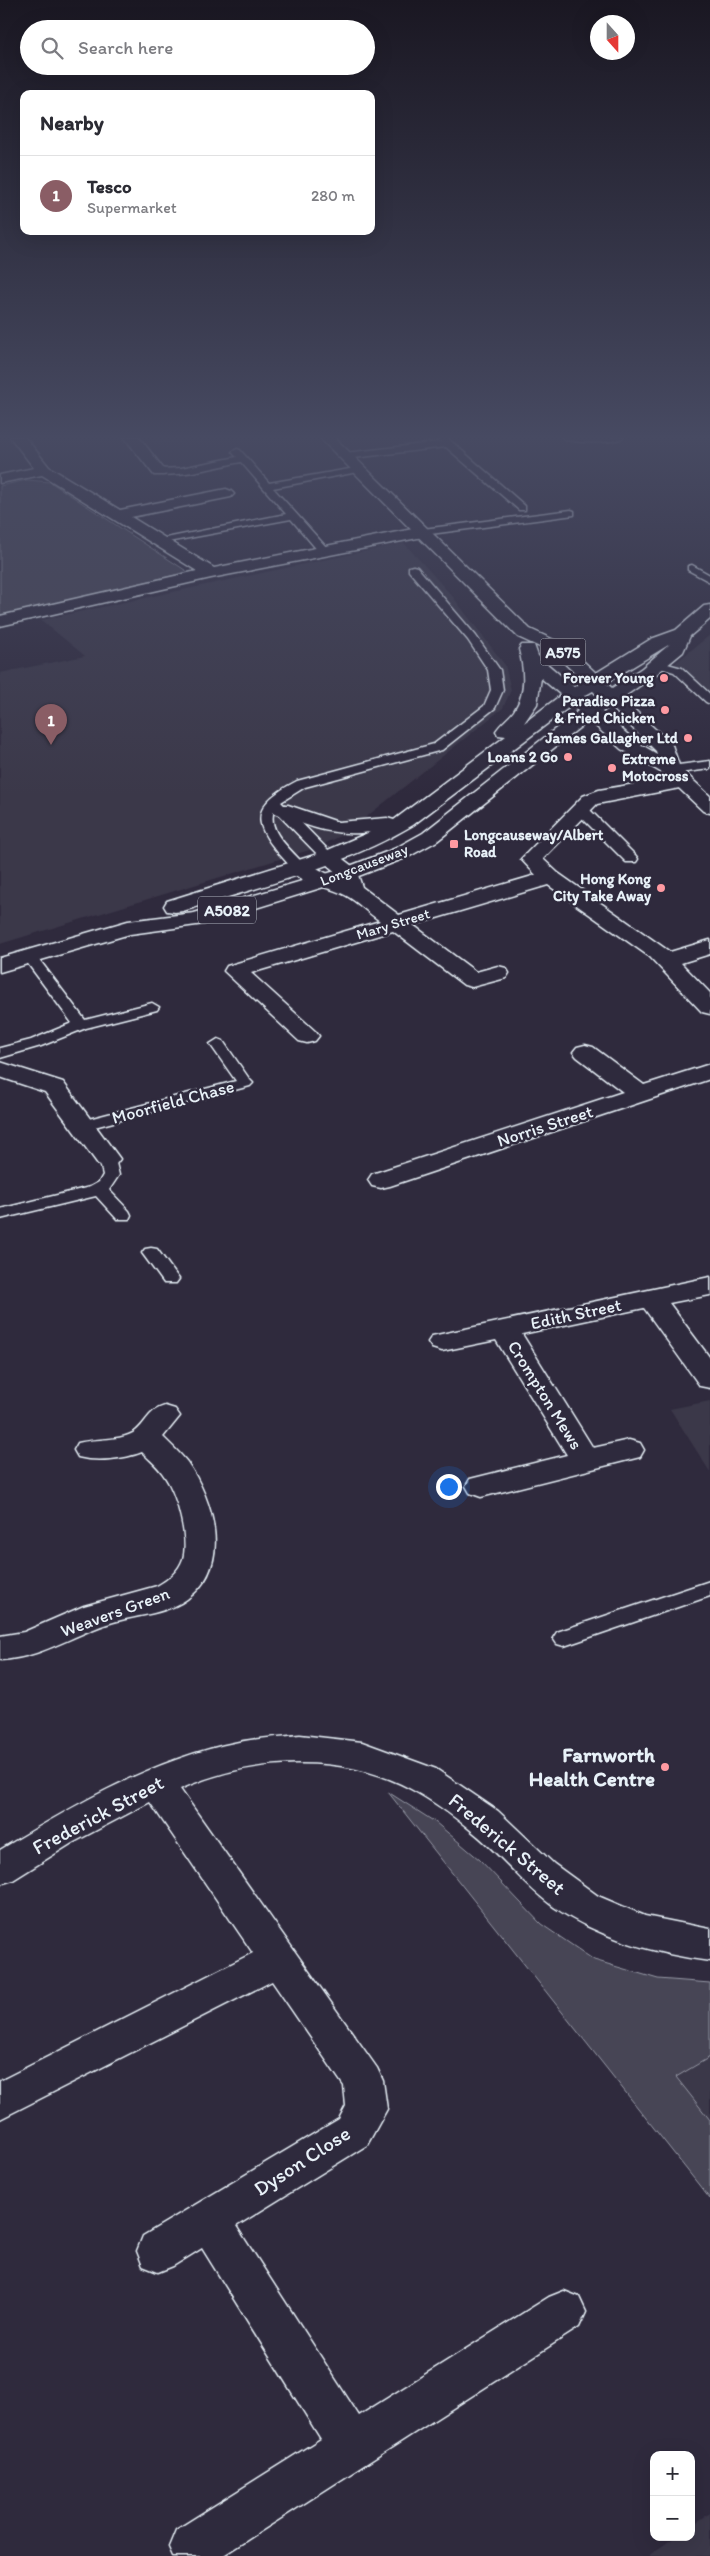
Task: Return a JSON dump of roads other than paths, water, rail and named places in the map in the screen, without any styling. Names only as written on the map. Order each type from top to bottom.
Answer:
[{"type":"street","points":[[184,556],[211,573]]},
{"type":"street","points":[[0,621],[292,556]]},
{"type":"street","name":"A575","points":[[448,556],[524,633],[561,650],[640,724],[664,749],[677,776]]},
{"type":"street","name":"A5082","points":[[572,696],[657,643],[682,634],[710,610]]},
{"type":"street","name":"A575","points":[[524,633],[530,658],[638,752],[677,776],[710,807]]},
{"type":"street","name":"A5082","points":[[595,716],[611,697],[677,648],[682,634]]},
{"type":"street","name":"A5082","points":[[474,770],[486,748],[519,720],[525,711],[533,688],[530,658]]},
{"type":"street","name":"Longcauseway","points":[[0,964],[128,928],[179,904],[299,867],[384,834],[406,821],[572,696]]},
{"type":"street","points":[[595,716],[640,724]]},
{"type":"street","name":"Longcauseway","points":[[351,882],[430,837],[567,727],[595,716]]},
{"type":"street","points":[[474,770],[509,755],[541,735],[567,727]]},
{"type":"street","points":[[677,776],[599,796],[581,808],[532,855],[533,863],[668,960],[710,1007]]},
{"type":"street","points":[[278,806],[336,828],[356,828],[406,821]]},
{"type":"street","points":[[328,857],[351,882],[397,922],[472,980],[498,973]]},
{"type":"street","points":[[299,867],[322,881],[351,882]]},
{"type":"street","name":"Mary Street","points":[[307,1036],[235,971],[551,877]]},
{"type":"street","name":"Longcauseway","points":[[128,928],[196,919],[322,881]]},
{"type":"street","points":[[668,960],[710,947]]},
{"type":"street","points":[[585,1052],[641,1094]]},
{"type":"street","name":"Moorfield Chase","points":[[0,1070],[54,1088],[107,1159]]},
{"type":"street","name":"Norris Street","points":[[381,1180],[710,1071]]},
{"type":"street","name":"Edith Street","points":[[442,1342],[710,1286]]},
{"type":"street","points":[[652,1298],[710,1379]]},
{"type":"street","name":"Crompton Mews","points":[[504,1329],[586,1461]]},
{"type":"street","name":"Weavers Green","points":[[0,1648],[15,1648],[41,1640],[117,1608],[160,1598],[174,1592],[187,1579],[200,1555],[196,1516],[178,1472],[155,1427],[127,1446],[89,1450]]},
{"type":"street","name":"Crompton Mews","points":[[481,1486],[629,1450]]},
{"type":"street","name":"Frederick Street","points":[[0,1869],[84,1819],[156,1783],[228,1756],[277,1748],[333,1750],[375,1759],[413,1774],[452,1795],[486,1822],[549,1882],[589,1910],[632,1930],[680,1942],[710,1945]]},
{"type":"street","name":"Dyson Close","points":[[156,1783],[363,2081],[367,2110],[353,2132],[158,2251]]},
{"type":"street","points":[[0,2101],[278,1959]]},
{"type":"street","points":[[208,2220],[352,2447]]},
{"type":"street","points":[[193,2547],[564,2312]]},
{"type":"lane","points":[[692,568],[710,579]]},
{"type":"lane","points":[[299,867],[269,832],[265,822],[267,812],[278,806],[282,793],[301,784],[438,747],[489,708],[497,690],[494,670],[472,638],[413,569]]},
{"type":"lane","points":[[657,664],[678,670],[710,700]]},
{"type":"lane","points":[[677,776],[710,764]]},
{"type":"lane","points":[[278,806],[328,857]]},
{"type":"lane","points":[[581,808],[631,859]]},
{"type":"lane","points":[[30,957],[81,1025]]},
{"type":"lane","points":[[0,1053],[36,1043],[81,1025],[152,1007]]},
{"type":"lane","name":"Moorfield Chase","points":[[83,1125],[245,1083],[218,1044]]},
{"type":"lane","name":"Moorfield Chase","points":[[99,1189],[106,1185],[111,1175],[107,1159]]},
{"type":"lane","points":[[0,1214],[99,1189],[123,1215]]},
{"type":"lane","points":[[151,1253],[170,1279]]},
{"type":"lane","points":[[564,1638],[710,1588]]},
{"type":"place","name":"Forever Young","points":[[664,678]]},
{"type":"place","name":"Paradiso Pizza & Fried Chicken","points":[[665,710]]},
{"type":"place","name":"James Gallagher Ltd","points":[[688,738]]},
{"type":"place","name":"Tesco","points":[[51,745]]},
{"type":"place","name":"Loans 2 Go","points":[[568,757]]},
{"type":"place","name":"Extreme Motocross","points":[[612,768]]},
{"type":"place","name":"Longcauseway/Albert Road","points":[[454,844]]},
{"type":"place","name":"Hong Kong City Take Away","points":[[661,888]]},
{"type":"place","name":"Farnworth Health Centre","points":[[665,1767]]}]
